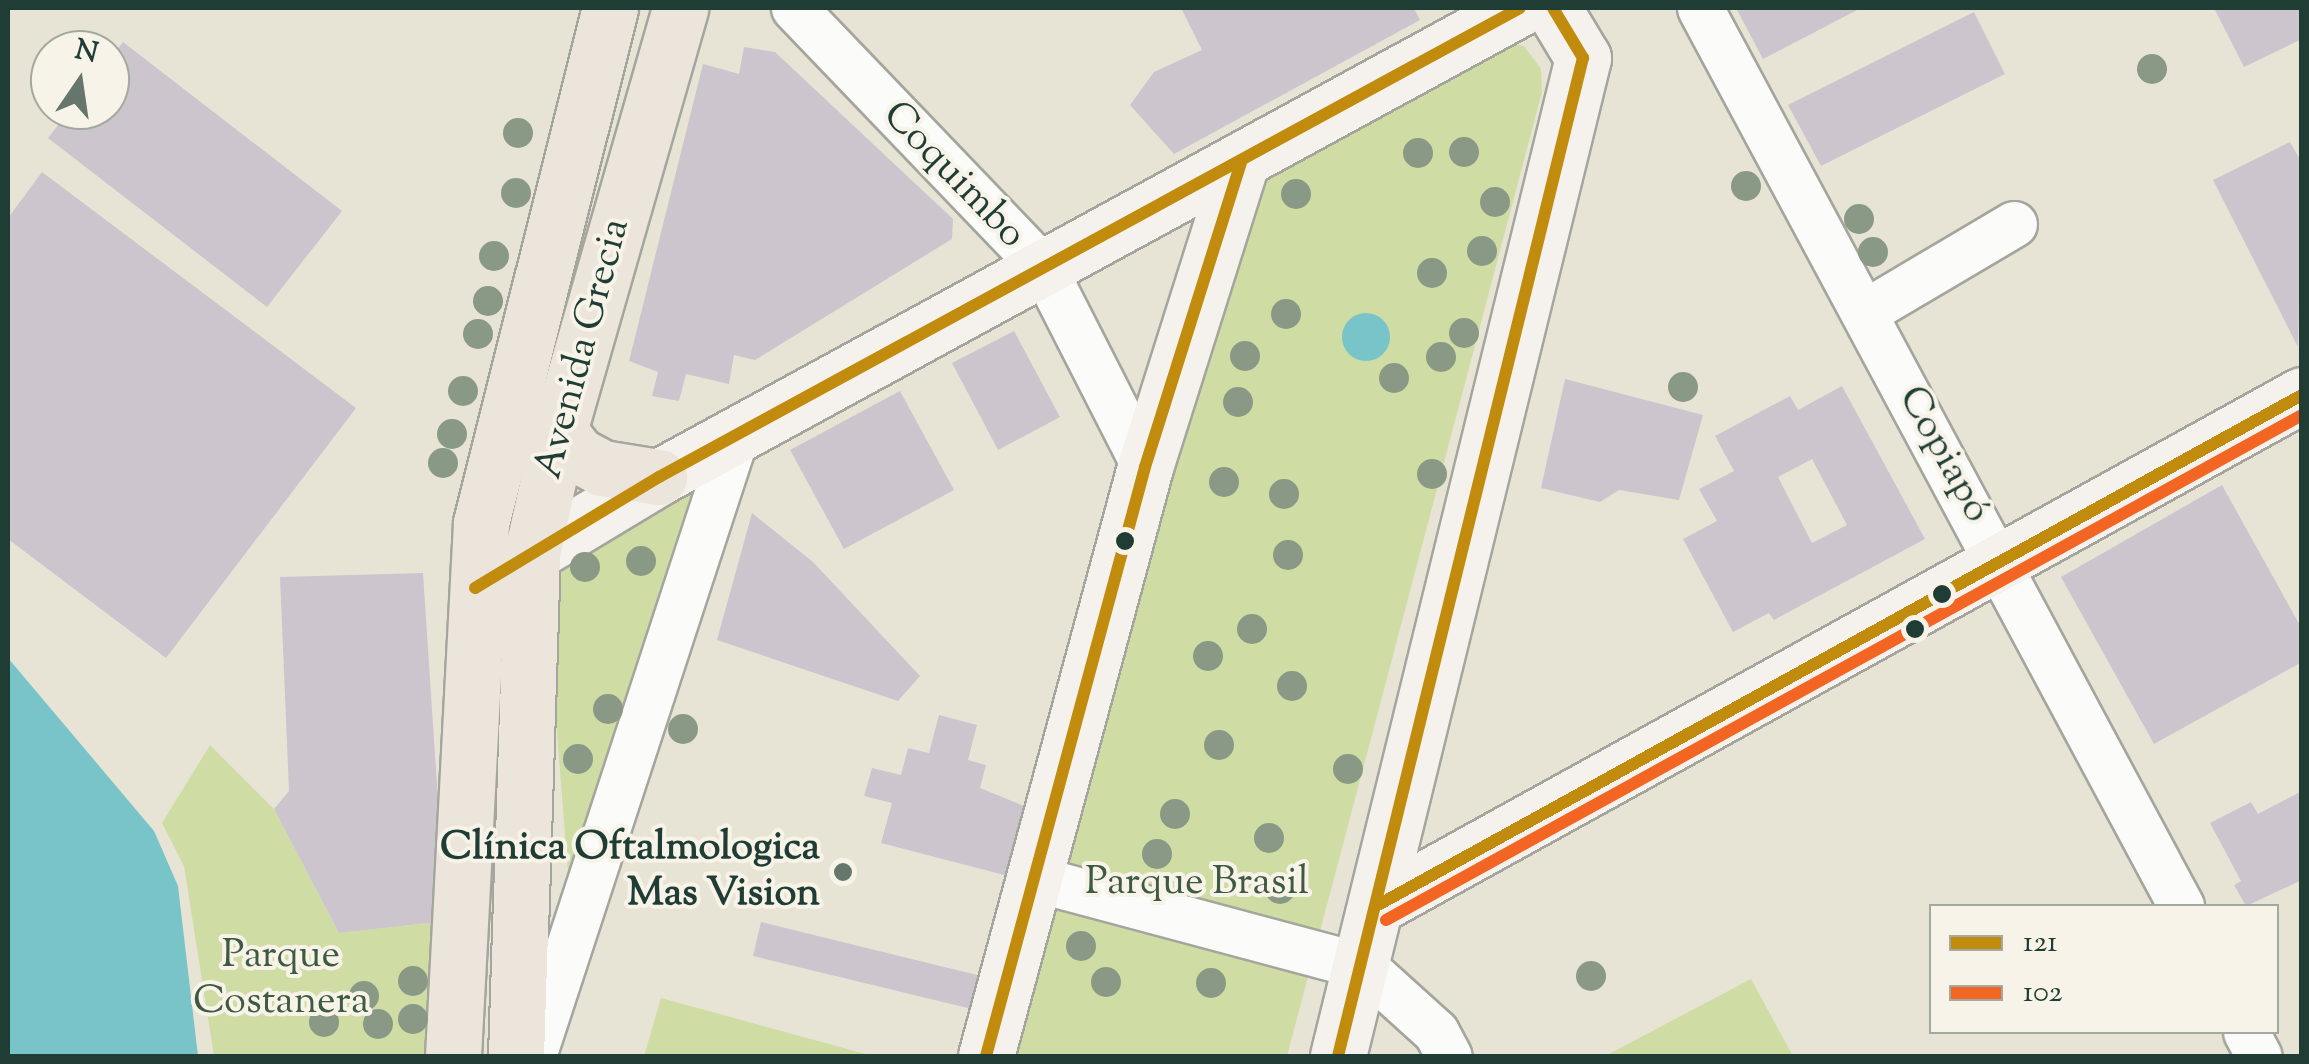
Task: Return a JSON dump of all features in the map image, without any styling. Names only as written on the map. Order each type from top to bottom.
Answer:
[{"type":"highway","name":"Avenida Grecia","points":[[453,1056],[466,897],[475,588],[491,468],[610,8]]},
{"type":"highway","name":"Avenida Grecia","points":[[516,1056],[532,553],[559,431],[680,8]]},
{"type":"highway","points":[[559,431],[578,456],[602,468],[659,478]]},
{"type":"main road","points":[[475,588],[659,478],[1520,8]]},
{"type":"main road","points":[[1338,1056],[1364,967],[1583,58],[1553,8]]},
{"type":"main road","points":[[986,1056],[1145,466],[1242,160]]},
{"type":"main road","points":[[1378,905],[2302,396]]},
{"type":"street","name":"Coquimbo","points":[[794,8],[1044,269],[1145,466]]},
{"type":"street","name":"Copiapó","points":[[1700,8],[2001,562],[2179,904]]},
{"type":"street","points":[[1865,312],[2014,224]]},
{"type":"street","points":[[533,1056],[734,438]]},
{"type":"street","points":[[1033,878],[1364,967],[1436,1032],[1449,1056]]},
{"type":"street","points":[[2247,1034],[2259,1056]]},
{"type":"green space","name":"Parque Brasil","points":[[1494,40],[1524,46],[1541,69],[1542,92],[1287,1056],[1015,1056],[1253,168]]},
{"type":"green space","points":[[693,488],[568,872],[544,567]]},
{"type":"green space","name":"Parque Costanera","points":[[210,745],[274,809],[339,933],[446,921],[431,1056],[214,1056],[184,866],[162,823]]},
{"type":"green space","points":[[1751,979],[1793,1056],[1605,1056]]},
{"type":"green space","points":[[661,998],[873,1056],[644,1056]]},
{"type":"water","points":[[1366,313],[1383,320],[1390,337],[1383,354],[1366,361],[1349,354],[1342,337],[1349,320]]},
{"type":"water","points":[[8,658],[154,831],[178,886],[198,1056],[8,1056]]},
{"type":"building","points":[[1181,8],[1414,8],[1420,20],[1174,154],[1130,105],[1154,72],[1202,50]]},
{"type":"building","points":[[1736,8],[1861,8],[1763,59]]},
{"type":"building","points":[[2214,8],[2302,8],[2302,39],[2244,67]]},
{"type":"building","points":[[1974,12],[2005,74],[1821,166],[1788,105]]},
{"type":"building","points":[[130,47],[342,211],[267,307],[48,138],[54,130],[130,130]]},
{"type":"building","points":[[744,47],[775,52],[953,219],[952,239],[755,360],[734,355],[729,384],[686,374],[679,401],[652,396],[658,372],[629,361],[703,64],[739,74]]},
{"type":"building","points":[[2290,142],[2302,163],[2298,347],[2213,180]]},
{"type":"building","points":[[42,172],[356,408],[166,658],[8,539],[8,218]]},
{"type":"building","points":[[1014,331],[1060,417],[998,450],[952,363]]},
{"type":"building","points":[[1565,379],[1703,415],[1679,500],[1619,490],[1600,502],[1541,488]]},
{"type":"building","points":[[1842,386],[1925,539],[1774,620],[1769,613],[1733,632],[1683,539],[1717,521],[1699,489],[1734,471],[1715,436],[1790,396],[1798,410]],"holes":[[[1812,459],[1847,525],[1812,543],[1778,477]]]},
{"type":"building","points":[[900,391],[954,490],[844,549],[790,450]]},
{"type":"building","points":[[2222,485],[2302,629],[2302,662],[2154,744],[2061,577]]},
{"type":"building","points":[[752,513],[813,562],[920,676],[898,701],[717,640]]},
{"type":"building","points":[[423,573],[446,921],[339,933],[274,809],[289,791],[280,577]]},
{"type":"building","points":[[939,715],[977,725],[968,760],[986,765],[980,788],[1041,813],[1012,877],[881,843],[892,803],[864,796],[872,768],[901,775],[908,748],[929,753]]},
{"type":"building","points":[[2302,791],[2302,880],[2245,904],[2234,885],[2241,881],[2210,823],[2251,802],[2258,814]]},
{"type":"building","points":[[761,922],[985,977],[976,1010],[753,956]]},
{"type":"transit line","name":"121","points":[[475,588],[659,477],[1520,8]]},
{"type":"transit line","name":"121","points":[[1338,1056],[1583,58],[1553,8]]},
{"type":"transit line","name":"121","points":[[986,1056],[1145,467],[1242,160]]},
{"type":"transit line","name":"121","points":[[1378,905],[2302,395]]},
{"type":"transit line","name":"102","points":[[1386,920],[2302,415]]},
{"type":"place","name":"Clínica Oftalmologica Mas Vision","points":[[843,872]]}]
